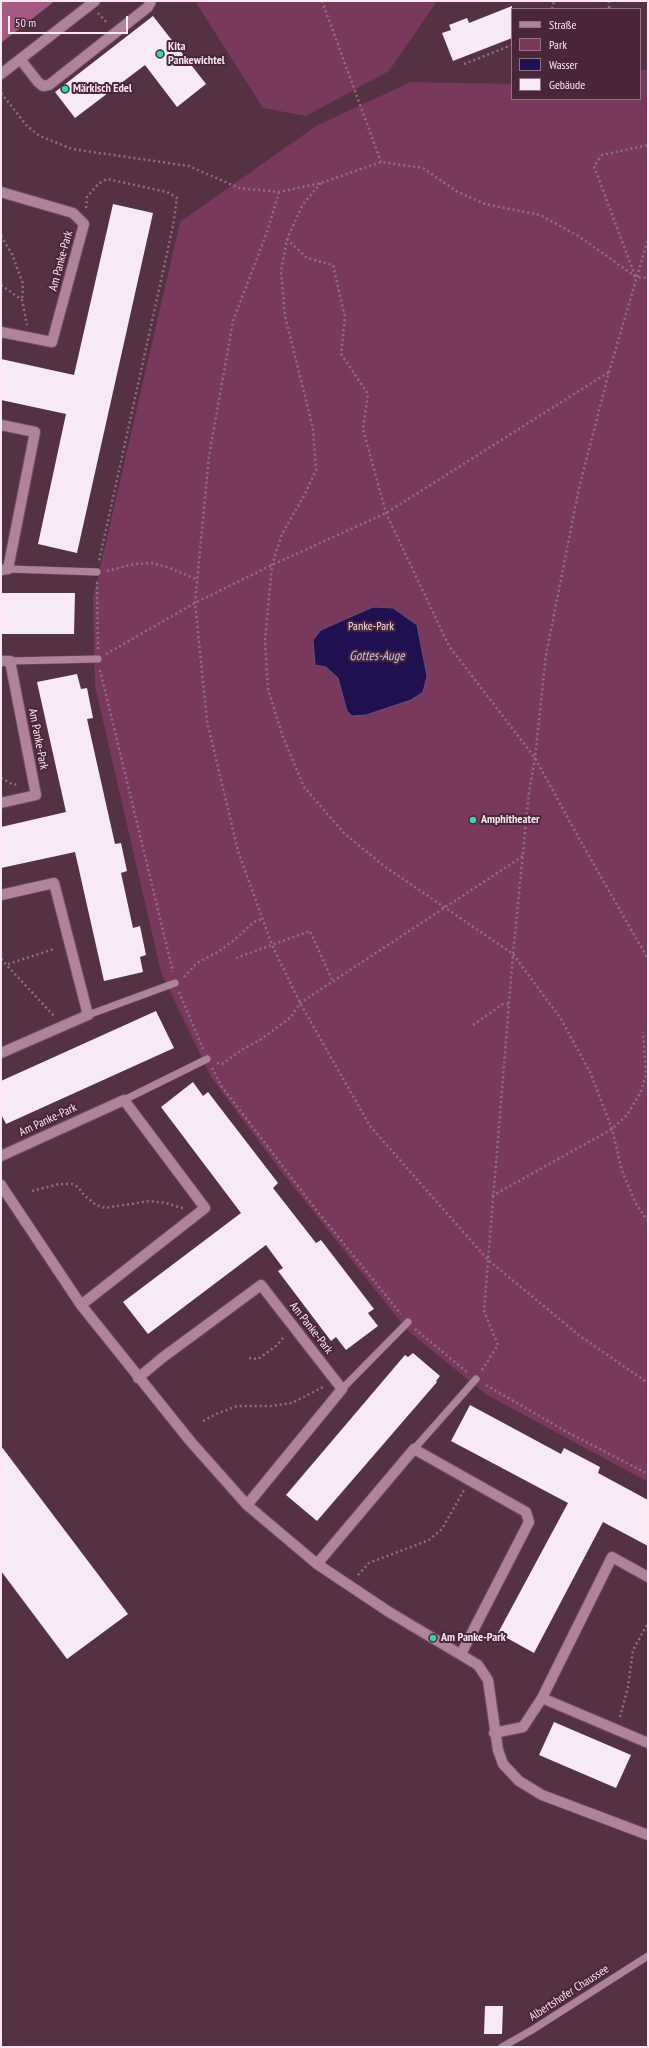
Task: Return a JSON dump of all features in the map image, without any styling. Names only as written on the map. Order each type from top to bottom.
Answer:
[{"type":"street","points":[[1,74],[95,1]]},
{"type":"street","points":[[20,59],[38,82],[43,86],[49,85],[148,7],[151,1]]},
{"type":"street","name":"Am Panke-Park","points":[[1,192],[73,213],[84,224],[52,342],[1,332]]},
{"type":"street","points":[[1,425],[34,432],[4,570]]},
{"type":"street","name":"Am Panke-Park","points":[[1,803],[36,796],[6,661]]},
{"type":"street","points":[[1,895],[54,883],[88,1015],[1,1054]]},
{"type":"street","points":[[81,1305],[205,1208],[124,1100]]},
{"type":"street","name":"Am Panke-Park","points":[[1,1156],[124,1100]]},
{"type":"street","points":[[1,1185],[81,1305],[138,1378],[191,1442],[247,1505],[317,1564],[389,1612],[478,1665],[488,1680],[494,1733],[503,1764],[519,1781],[542,1795],[648,1835]]},
{"type":"street","name":"Am Panke-Park","points":[[138,1378],[162,1358],[261,1285],[342,1389]]},
{"type":"street","points":[[247,1505],[342,1389]]},
{"type":"street","points":[[317,1564],[414,1449],[526,1512],[529,1522],[461,1654]]},
{"type":"street","points":[[494,1733],[523,1727],[542,1698],[612,1557],[648,1577]]},
{"type":"street","points":[[542,1698],[648,1743]]},
{"type":"lane","points":[[4,570],[97,572]]},
{"type":"lane","points":[[6,661],[98,659]]},
{"type":"lane","points":[[88,1015],[175,983]]},
{"type":"lane","points":[[124,1100],[207,1059]]},
{"type":"lane","points":[[342,1389],[408,1322]]},
{"type":"lane","points":[[414,1449],[476,1379]]},
{"type":"lane","name":"Albertshofer Chaussee","points":[[502,2047],[648,1956]]},
{"type":"path","points":[[322,1],[381,162]]},
{"type":"path","points":[[464,64],[511,45]]},
{"type":"path","points":[[1,93],[27,126],[40,136],[72,149],[189,166],[239,188],[279,192],[321,184],[381,162],[423,168],[456,191],[485,204],[540,215],[580,237],[636,277],[648,278]]},
{"type":"path","points":[[636,277],[594,166],[602,155],[648,145]]},
{"type":"path","points":[[84,224],[87,197],[98,184],[107,179],[167,192],[177,198],[173,226],[97,572],[98,659],[175,983],[207,1059],[222,1087],[314,1207],[408,1322],[444,1354],[476,1379],[565,1431],[648,1474]]},
{"type":"path","points":[[321,184],[303,204],[287,238],[281,272],[285,316],[299,378],[313,428],[316,470],[305,494],[282,534],[272,565],[265,640],[268,690],[283,737],[304,787],[344,833],[384,866],[513,954],[561,1019],[591,1074],[612,1129],[622,1171],[636,1204],[648,1221]]},
{"type":"path","points":[[279,192],[267,232],[233,322],[209,456],[195,603],[207,721],[238,852],[272,945],[300,1003],[370,1126],[488,1260],[580,1336],[648,1383]]},
{"type":"path","points":[[1,236],[12,254],[23,284],[22,300],[30,338]]},
{"type":"path","points":[[287,238],[307,258],[333,265],[345,317],[341,354],[368,394],[363,429],[386,513],[449,646],[535,758],[648,959]]},
{"type":"path","points":[[476,1379],[498,1345],[484,1311],[492,1196],[508,1004],[524,856],[529,792],[535,758],[546,655],[579,488],[609,372],[648,239]]},
{"type":"path","points":[[1,285],[22,300]]},
{"type":"path","points":[[98,659],[195,603],[272,565],[386,513],[609,372]]},
{"type":"path","points":[[97,572],[112,571],[134,564],[153,563],[170,568],[198,580]]},
{"type":"path","points":[[1,778],[12,784],[24,786],[34,784]]},
{"type":"path","points":[[207,1059],[222,1064],[243,1049],[260,1040],[291,1017],[300,1003],[524,856]]},
{"type":"path","points":[[175,983],[187,974],[197,963],[218,952],[254,922],[262,919]]},
{"type":"path","points":[[236,958],[310,931],[333,982]]},
{"type":"path","points":[[8,964],[54,949]]},
{"type":"path","points":[[1,959],[8,964],[63,1026]]},
{"type":"path","points":[[473,1025],[503,1004],[508,1004]]},
{"type":"path","points":[[492,1196],[612,1129],[627,1115],[641,1092],[646,1073],[643,1032]]},
{"type":"path","points":[[32,1191],[59,1184],[72,1184],[78,1187],[84,1195],[96,1205],[104,1208],[149,1201],[182,1207],[193,1216]]},
{"type":"path","points":[[249,1358],[258,1359],[276,1346],[281,1338],[294,1328]]},
{"type":"path","points":[[203,1421],[237,1406],[272,1406],[292,1403],[335,1380]]},
{"type":"path","points":[[355,1579],[369,1563],[429,1540],[442,1529],[470,1480]]},
{"type":"path","points":[[615,1729],[621,1714],[628,1687],[633,1650],[648,1623]]},
{"type":"green space","points":[[195,1],[437,1],[389,71],[306,116],[263,108]]},
{"type":"green space","name":"Panke-Park","points":[[641,70],[648,70],[648,1482],[487,1395],[408,1331],[281,1171],[211,1077],[161,972],[95,686],[93,598],[180,222],[316,126],[411,82],[511,84],[511,100],[641,100]]},
{"type":"shaded area","points":[[1,1],[55,1],[1,43]]},
{"type":"water","name":"Gottes-Auge","points":[[373,607],[393,608],[417,625],[427,676],[423,692],[411,700],[366,715],[352,716],[347,711],[338,678],[326,667],[315,665],[313,640],[321,630]]},
{"type":"building","points":[[512,6],[511,38],[453,61],[442,33],[451,30],[449,25],[467,18],[469,23]]},
{"type":"building","points":[[153,16],[206,84],[177,107],[145,65],[75,118],[55,92]]},
{"type":"building","points":[[113,204],[153,213],[77,553],[38,544],[66,414],[1,400],[1,359],[74,375]]},
{"type":"building","points":[[1,593],[75,593],[74,634],[1,634]]},
{"type":"building","points":[[77,674],[81,689],[87,688],[93,718],[87,719],[115,844],[121,843],[127,871],[121,873],[133,928],[140,926],[146,955],[140,957],[143,972],[104,981],[75,852],[1,868],[1,827],[66,812],[37,682]]},
{"type":"building","points":[[156,1011],[174,1048],[6,1124],[1,1114],[1,1081]]},
{"type":"building","points":[[193,1082],[203,1096],[208,1092],[278,1183],[273,1188],[316,1243],[321,1240],[374,1309],[368,1313],[378,1326],[346,1350],[336,1337],[331,1341],[278,1271],[283,1268],[266,1245],[148,1334],[123,1302],[241,1213],[161,1107]]},
{"type":"building","points":[[413,1353],[440,1376],[436,1381],[437,1382],[317,1521],[286,1495],[405,1355],[408,1357]]},
{"type":"building","points":[[470,1405],[561,1454],[564,1448],[600,1467],[598,1473],[648,1500],[648,1546],[603,1522],[534,1653],[498,1633],[568,1503],[451,1441]]},
{"type":"building","points":[[1,1446],[128,1614],[67,1659],[1,1571]]},
{"type":"building","points":[[554,1722],[631,1755],[616,1788],[539,1755]]},
{"type":"building","points":[[485,2006],[503,2006],[502,2034],[484,2034]]},
{"type":"place","name":"Kita Pankewichtel","points":[[160,54]]},
{"type":"place","name":"Märkisch Edel","points":[[65,89]]},
{"type":"place","name":"Amphitheater","points":[[473,820]]},
{"type":"place","name":"Am Panke-Park","points":[[433,1638]]}]
